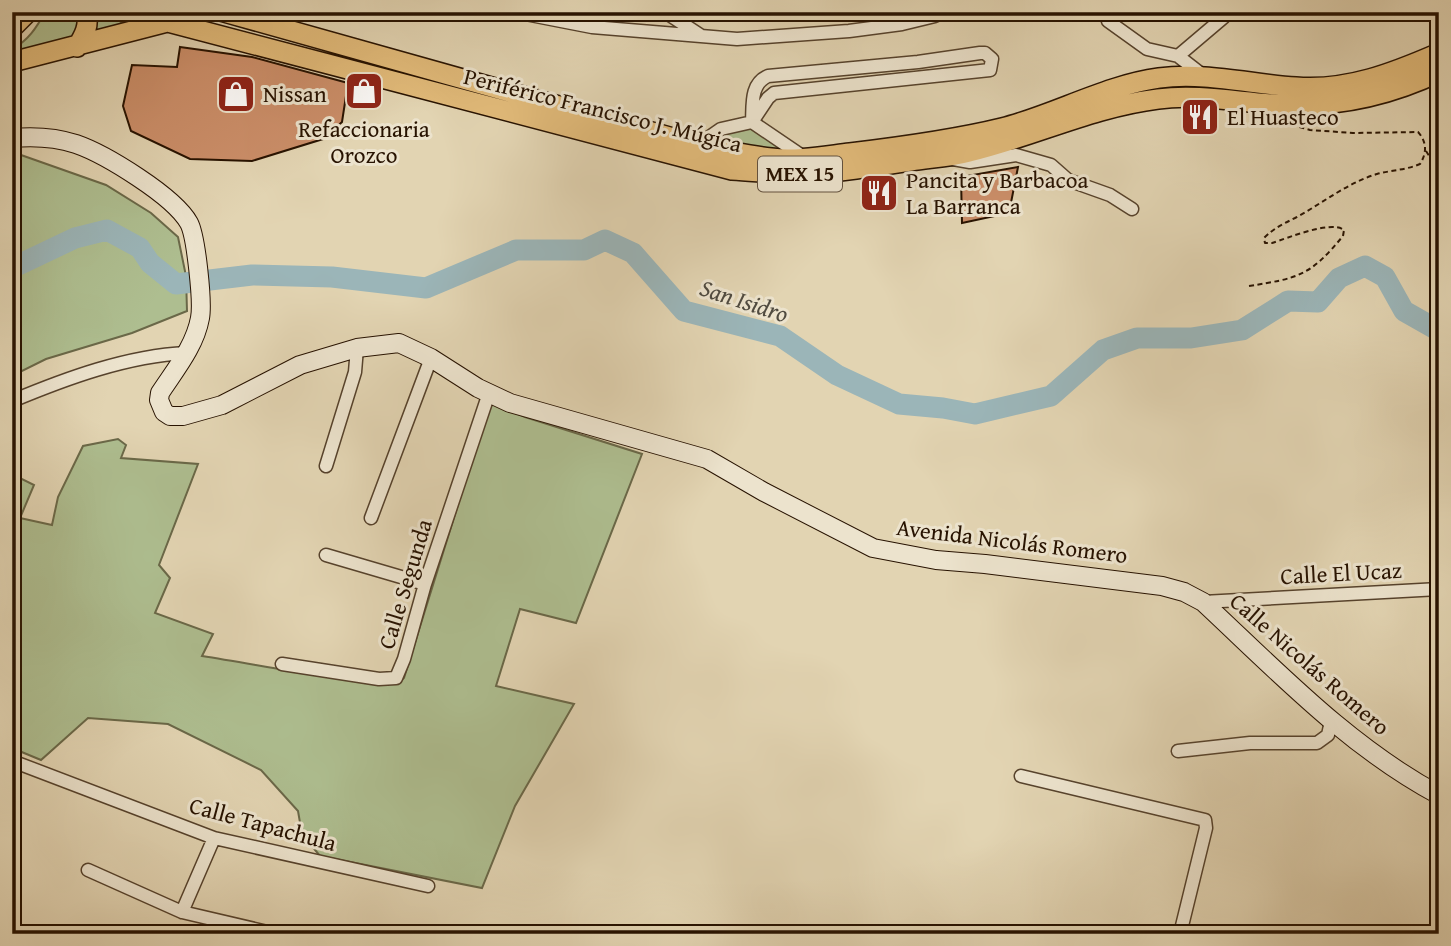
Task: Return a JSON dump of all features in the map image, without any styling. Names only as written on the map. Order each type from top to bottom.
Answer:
[{"type":"main road","points":[[12,27],[28,12]]},
{"type":"main road","points":[[77,47],[85,35],[88,18],[86,12]]},
{"type":"main road","name":"Periférico Francisco J. Múgica","points":[[130,12],[732,170],[793,174],[826,173],[967,153],[1117,106],[1159,98],[1200,98],[1291,105],[1321,104],[1361,99],[1417,82],[1439,72]]},
{"type":"main road","points":[[12,62],[167,22],[185,12]]},
{"type":"main road","name":"Periférico Francisco J. Múgica","points":[[224,12],[698,145],[773,158],[805,158],[890,148],[1003,128],[1146,80],[1188,75],[1296,87],[1343,85],[1384,75],[1439,53]]},
{"type":"street","points":[[515,12],[592,27],[703,37],[748,38],[849,31],[902,24],[935,16]]},
{"type":"street","points":[[665,12],[703,37]]},
{"type":"street","points":[[1178,56],[1224,17],[1224,12]]},
{"type":"street","points":[[1108,21],[1147,49],[1178,56],[1205,77]]},
{"type":"street","points":[[698,145],[721,129],[752,122],[774,93],[990,70],[992,62],[990,55],[985,52],[918,62],[768,76],[755,86],[752,122]]},
{"type":"street","points":[[918,62],[919,78]]},
{"type":"street","points":[[822,69],[825,87]]},
{"type":"street","points":[[752,122],[805,158]]},
{"type":"street","name":"Avenida Nicolás Romero","points":[[12,138],[54,138],[77,144],[103,156],[170,200],[191,226],[201,300],[200,319],[186,354],[160,393],[159,400],[164,412],[170,415],[183,416],[222,405],[283,372],[357,348],[399,343],[510,403],[707,459],[764,492],[873,548],[936,560],[1162,586],[1184,592]]},
{"type":"street","points":[[942,157],[970,162],[1016,155],[1051,165],[1068,180],[1110,195],[1132,209]]},
{"type":"street","points":[[326,466],[355,372],[357,348]]},
{"type":"street","points":[[12,401],[94,372],[157,355],[186,354]]},
{"type":"street","points":[[371,518],[431,358]]},
{"type":"street","name":"Calle Segunda","points":[[282,664],[379,679],[396,678],[489,393]]},
{"type":"street","points":[[326,555],[425,584]]},
{"type":"street","name":"Calle El Ucaz","points":[[1203,602],[1439,589]]},
{"type":"street","name":"Calle Nicolás Romero","points":[[1184,592],[1203,602],[1331,721],[1387,763],[1439,795]]},
{"type":"street","points":[[1178,751],[1250,743],[1317,743],[1328,735],[1331,721]]},
{"type":"street","name":"Calle Tapachula","points":[[12,761],[214,838],[428,886]]},
{"type":"street","points":[[1021,776],[1205,820],[1206,828],[1180,934]]},
{"type":"street","points":[[183,912],[214,838]]},
{"type":"street","points":[[88,870],[183,912],[276,934]]},
{"type":"path","points":[[1276,120],[1310,130],[1353,133],[1418,132],[1439,171]]},
{"type":"path","points":[[1249,286],[1300,275],[1316,266],[1343,236],[1344,230],[1339,226],[1326,227],[1265,243],[1264,238],[1273,228],[1351,184],[1420,164],[1426,150]]},
{"type":"green space","points":[[45,12],[101,12],[119,15],[122,21],[118,27],[12,58],[12,49],[32,33]]},
{"type":"green space","points":[[751,125],[792,151],[707,141]]},
{"type":"green space","points":[[21,155],[106,185],[151,213],[178,237],[186,276],[187,311],[132,333],[46,359],[12,376],[12,156]]},
{"type":"green space","points":[[490,402],[525,417],[642,454],[576,623],[520,609],[496,686],[574,704],[515,806],[482,888],[320,856],[302,834],[298,811],[261,770],[168,724],[88,718],[41,760],[12,748],[12,474],[34,485],[20,518],[52,525],[58,497],[83,446],[118,439],[126,445],[121,458],[198,464],[159,565],[170,578],[155,613],[213,634],[202,656],[324,676],[398,683],[404,678]]},
{"type":"building","name":"Nissan","points":[[180,47],[252,57],[348,83],[342,122],[323,139],[252,161],[190,159],[131,131],[123,106],[132,65],[177,67]]},
{"type":"building","points":[[1018,167],[1009,213],[962,223],[961,177]]},
{"type":"waterway","name":"San Isidro","points":[[12,268],[75,238],[107,230],[140,248],[150,263],[176,284],[252,275],[332,277],[426,288],[516,250],[584,250],[605,240],[633,253],[684,311],[780,336],[837,375],[899,404],[975,414],[1051,396],[1103,350],[1137,338],[1191,338],[1242,330],[1288,301],[1318,302],[1339,278],[1365,266],[1385,277],[1404,311],[1434,328],[1439,328]]},
{"type":"place","name":"Refaccionaria Orozco","points":[[364,91]]},
{"type":"place","name":"Nissan","points":[[236,94]]},
{"type":"place","name":"El Huasteco","points":[[1200,117]]},
{"type":"place","name":"Pancita y Barbacoa La Barranca","points":[[879,193]]}]
